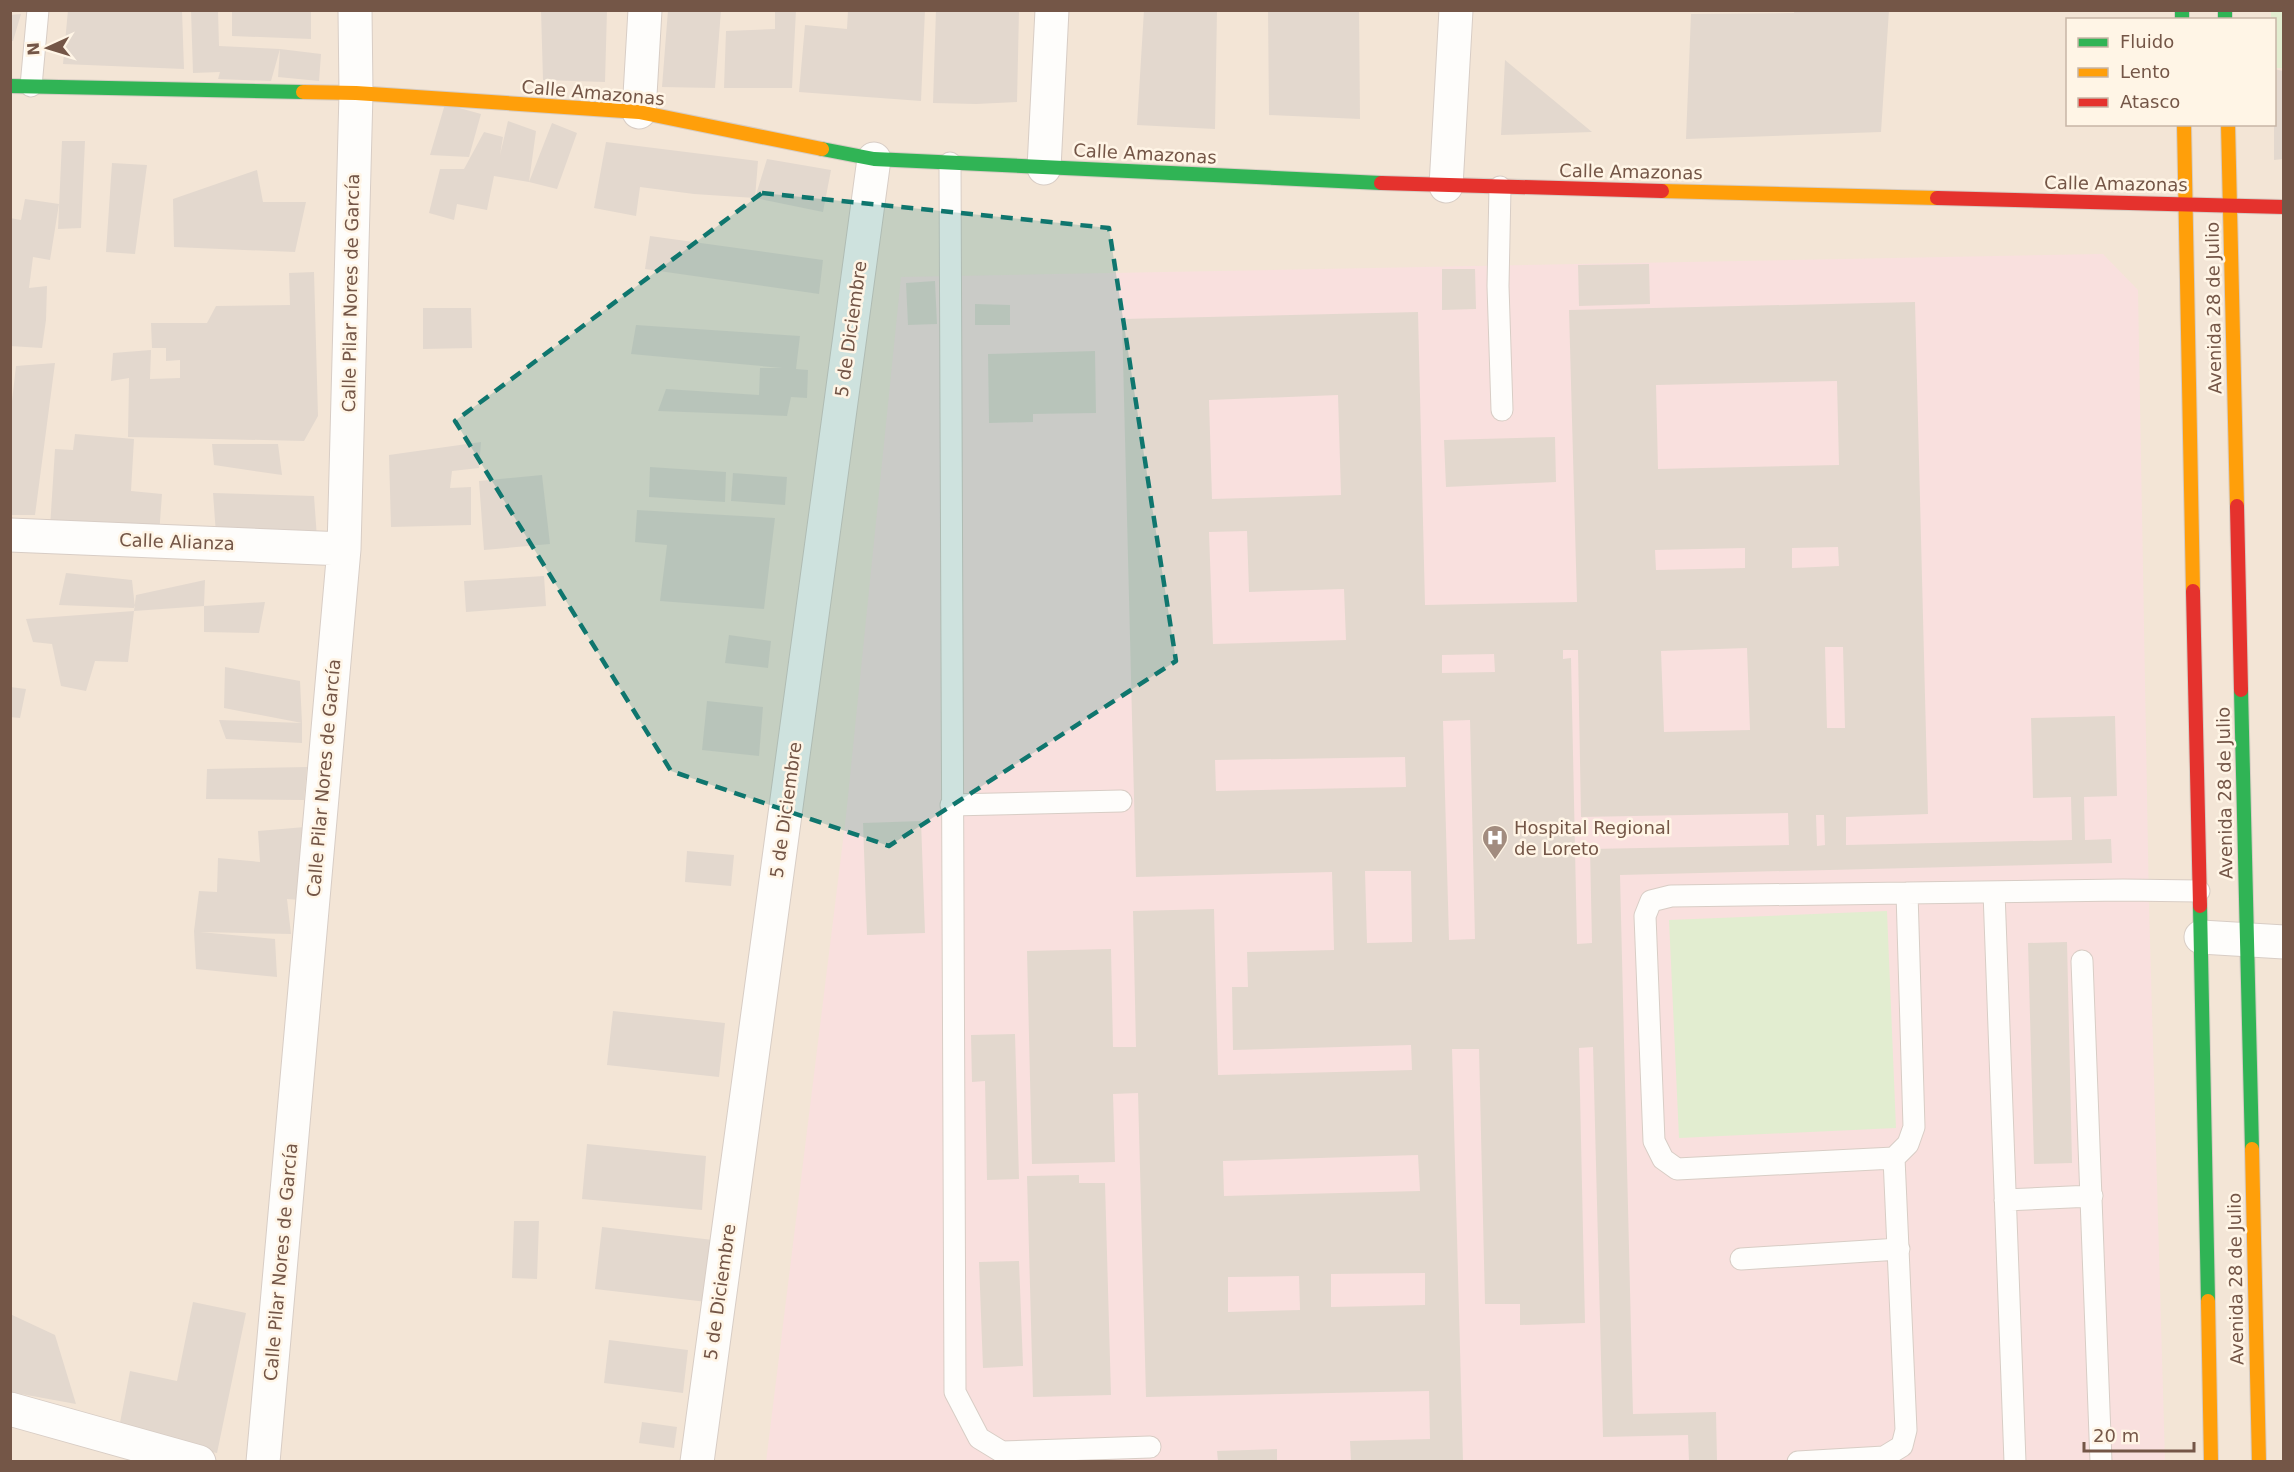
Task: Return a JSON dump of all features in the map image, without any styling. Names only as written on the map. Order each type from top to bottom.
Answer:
[{"type":"main road","name":"Calle Amazonas","points":[[21,86],[356,93],[639,112],[874,159],[1446,186],[2283,207]]},
{"type":"main road","name":"Avenida 28 de Julio","points":[[2184,126],[2211,1461]]},
{"type":"main road","name":"Avenida 28 de Julio","points":[[2228,126],[2259,1461]]},
{"type":"street","name":"Calle Pilar Nores de García","points":[[263,1461],[344,549],[356,93],[355,10]]},
{"type":"street","points":[[639,112],[645,10]]},
{"type":"street","points":[[1044,168],[1052,10]]},
{"type":"street","points":[[1446,186],[1456,10]]},
{"type":"street","name":"5 de Diciembre","points":[[697,1461],[874,159]]},
{"type":"street","name":"Calle Alianza","points":[[10,535],[344,549]]},
{"type":"street","points":[[2201,937],[2283,942]]},
{"type":"street","points":[[10,1409],[199,1461]]},
{"type":"lane","points":[[21,86],[38,10]]},
{"type":"lane","points":[[950,163],[955,1392],[979,1438],[1002,1452],[1150,1447]]},
{"type":"lane","points":[[1500,187],[1498,286],[1502,410]]},
{"type":"lane","points":[[951,805],[1121,801]]},
{"type":"lane","points":[[1907,893],[1914,1126],[1908,1144],[1894,1158],[1677,1169],[1663,1159],[1654,1141],[1645,916],[1652,901],[1671,896],[2123,890],[2199,891]]},
{"type":"lane","points":[[1994,892],[2015,1461]]},
{"type":"lane","points":[[2082,961],[2101,1461]]},
{"type":"lane","points":[[1798,1461],[1884,1457],[1902,1446],[1906,1430],[1894,1158]]},
{"type":"lane","points":[[2005,1200],[2092,1196]]},
{"type":"lane","points":[[1741,1259],[1899,1249]]},
{"type":"highlighted area","points":[[762,193],[1109,228],[1176,661],[889,846],[671,771],[455,421]]},
{"type":"shaded area","points":[[11,11],[2283,11],[2283,1461],[11,1461]]},
{"type":"shaded area","name":"Hospital Regional de Loreto","points":[[2103,254],[2138,290],[2149,906],[2165,1461],[766,1462],[846,816],[901,277]]},
{"type":"green space","points":[[2271,11],[2283,11],[2283,68],[2276,68],[2276,18],[2271,18]]},
{"type":"green space","points":[[1887,911],[1896,1128],[1679,1138],[1669,920]]},
{"type":"building","points":[[68,10],[182,10],[184,69],[63,64]]},
{"type":"building","points":[[191,10],[218,10],[219,46],[280,49],[271,81],[218,79],[220,72],[193,73]]},
{"type":"building","points":[[232,10],[311,10],[311,39],[232,36]]},
{"type":"building","points":[[541,10],[607,10],[605,82],[543,80]]},
{"type":"building","points":[[668,10],[721,10],[715,88],[662,87]]},
{"type":"building","points":[[775,10],[796,10],[792,88],[724,88],[726,31],[775,29]]},
{"type":"building","points":[[848,10],[925,10],[921,101],[799,92],[805,25],[847,29]]},
{"type":"building","points":[[936,10],[1019,10],[1017,102],[933,103]]},
{"type":"building","points":[[1144,10],[1217,10],[1215,129],[1137,125]]},
{"type":"building","points":[[1268,10],[1359,10],[1360,119],[1269,115]]},
{"type":"building","points":[[1795,10],[1889,10],[1881,132],[1686,139],[1691,14],[1794,13]]},
{"type":"building","points":[[21,14],[13,41],[10,41],[10,15]]},
{"type":"building","points":[[280,49],[321,54],[319,81],[278,77]]},
{"type":"building","points":[[1505,60],[1592,132],[1501,135]]},
{"type":"building","points":[[2276,69],[2283,71],[2283,159],[2274,160]]},
{"type":"building","points":[[445,104],[481,114],[469,157],[430,155]]},
{"type":"building","points":[[508,121],[536,131],[529,182],[494,176],[487,210],[457,204],[454,220],[429,213],[440,169],[464,169],[484,132],[503,137],[500,155]]},
{"type":"building","points":[[552,123],[577,133],[557,189],[529,182]]},
{"type":"building","points":[[62,141],[85,141],[81,228],[58,229]]},
{"type":"building","points":[[606,142],[758,161],[755,198],[694,194],[640,187],[636,216],[594,208]]},
{"type":"building","points":[[767,159],[831,170],[823,212],[755,198]]},
{"type":"building","points":[[112,163],[147,165],[135,254],[106,252]]},
{"type":"building","points":[[257,170],[263,202],[306,202],[295,252],[174,247],[173,199]]},
{"type":"building","points":[[25,199],[59,204],[50,260],[33,257],[29,288],[47,286],[42,348],[10,346],[10,218],[21,220]]},
{"type":"building","points":[[650,236],[823,260],[819,294],[645,269]]},
{"type":"building","points":[[1649,264],[1650,304],[1579,306],[1578,265]]},
{"type":"building","points":[[1442,269],[1475,269],[1476,309],[1442,310]]},
{"type":"building","points":[[314,272],[318,416],[304,441],[128,437],[129,378],[111,381],[113,353],[151,350],[150,379],[180,378],[180,360],[166,361],[166,348],[152,348],[151,323],[207,323],[216,306],[290,305],[289,273]]},
{"type":"building","points":[[935,281],[937,324],[908,325],[906,283]]},
{"type":"building","points":[[1915,302],[1928,814],[1846,817],[1846,845],[2072,840],[2071,797],[2033,798],[2031,718],[2115,716],[2117,796],[2084,797],[2085,840],[2111,839],[2112,863],[1620,875],[1633,1414],[1716,1412],[1717,1461],[1689,1461],[1688,1435],[1603,1437],[1593,1047],[1579,1048],[1585,1323],[1520,1325],[1520,1304],[1485,1304],[1479,1049],[1452,1049],[1463,1461],[1351,1461],[1350,1441],[1430,1439],[1429,1391],[1146,1397],[1138,1093],[1113,1094],[1115,1162],[1032,1164],[1027,951],[1111,949],[1113,1047],[1136,1047],[1133,911],[1214,909],[1218,1075],[1412,1070],[1411,1045],[1233,1050],[1232,987],[1248,987],[1247,952],[1334,950],[1332,872],[1136,877],[1122,319],[1418,312],[1425,605],[1577,602],[1569,310]],"holes":[[[1837,381],[1839,465],[1658,469],[1656,385]],[[1338,395],[1341,495],[1212,499],[1209,400]],[[1247,531],[1249,592],[1344,589],[1346,640],[1213,644],[1209,532]],[[1838,547],[1839,566],[1792,568],[1792,548]],[[1745,548],[1745,568],[1656,570],[1655,550]],[[1825,647],[1843,647],[1845,728],[1827,728]],[[1747,648],[1750,730],[1664,732],[1661,651]],[[1563,650],[1578,650],[1581,817],[1788,813],[1789,845],[1590,849],[1592,943],[1577,944],[1571,658],[1563,659]],[[1494,654],[1495,672],[1442,673],[1442,655]],[[1470,720],[1475,939],[1449,940],[1443,721]],[[1405,757],[1406,787],[1216,791],[1215,760]],[[1816,815],[1824,815],[1825,845],[1817,846]],[[1365,871],[1411,871],[1412,942],[1367,943]],[[1418,1155],[1420,1191],[1224,1196],[1223,1161]],[[1425,1273],[1425,1305],[1331,1307],[1331,1274]],[[1299,1276],[1300,1310],[1228,1312],[1228,1277]]]},
{"type":"building","points":[[975,304],[1010,305],[1010,325],[975,325]]},
{"type":"building","points":[[423,308],[471,308],[472,348],[423,349]]},
{"type":"building","points":[[636,325],[800,336],[796,369],[808,370],[807,398],[791,397],[787,416],[658,411],[666,389],[759,395],[760,368],[782,368],[631,354]]},
{"type":"building","points":[[1095,351],[1096,413],[1033,414],[1033,422],[989,423],[988,354]]},
{"type":"building","points":[[55,363],[35,515],[10,515],[10,419],[16,366]]},
{"type":"building","points":[[75,434],[134,439],[131,491],[162,494],[159,535],[50,528],[55,449],[73,450]]},
{"type":"building","points":[[1555,437],[1556,482],[1446,487],[1444,440]]},
{"type":"building","points":[[481,442],[479,468],[452,471],[450,488],[471,487],[471,525],[391,527],[389,455]]},
{"type":"building","points":[[212,444],[278,444],[282,475],[214,465]]},
{"type":"building","points":[[650,467],[726,472],[725,502],[649,497]]},
{"type":"building","points":[[733,473],[787,477],[785,505],[731,501]]},
{"type":"building","points":[[542,475],[550,544],[484,550],[479,481]]},
{"type":"building","points":[[213,493],[314,496],[317,538],[216,534]]},
{"type":"building","points":[[637,510],[775,518],[764,609],[660,601],[667,545],[635,542]]},
{"type":"building","points":[[66,573],[132,580],[135,608],[59,605]]},
{"type":"building","points":[[544,576],[546,606],[466,612],[464,581]]},
{"type":"building","points":[[205,580],[204,606],[134,611],[136,595]]},
{"type":"building","points":[[265,602],[259,633],[204,632],[204,606]]},
{"type":"building","points":[[134,611],[128,662],[95,661],[86,691],[61,686],[52,644],[33,642],[26,619]]},
{"type":"building","points":[[729,635],[771,641],[768,668],[725,663]]},
{"type":"building","points":[[225,667],[300,681],[302,723],[224,708]]},
{"type":"building","points":[[10,687],[26,689],[20,718],[10,717]]},
{"type":"building","points":[[707,701],[763,707],[759,756],[702,750]]},
{"type":"building","points":[[219,720],[302,723],[302,743],[226,739]]},
{"type":"building","points":[[307,767],[304,800],[206,799],[207,769]]},
{"type":"building","points":[[921,821],[925,933],[867,935],[863,823]]},
{"type":"building","points":[[305,827],[301,900],[287,899],[291,934],[200,932],[275,939],[277,977],[196,969],[194,931],[199,891],[217,892],[218,858],[260,862],[258,831]]},
{"type":"building","points":[[687,851],[734,855],[731,886],[685,882]]},
{"type":"building","points":[[2067,942],[2072,1163],[2034,1164],[2028,943]]},
{"type":"building","points":[[613,1011],[725,1023],[719,1077],[607,1065]]},
{"type":"building","points":[[1015,1034],[1019,1179],[987,1180],[985,1081],[972,1082],[971,1035]]},
{"type":"building","points":[[587,1144],[706,1156],[702,1210],[582,1199]]},
{"type":"building","points":[[1079,1175],[1079,1183],[1105,1183],[1111,1395],[1033,1397],[1027,1176]]},
{"type":"building","points":[[514,1221],[539,1221],[537,1279],[512,1278]]},
{"type":"building","points":[[602,1227],[713,1240],[707,1302],[595,1289]]},
{"type":"building","points":[[1019,1261],[1023,1366],[983,1368],[979,1262]]},
{"type":"building","points":[[193,1302],[246,1313],[217,1453],[118,1433],[130,1371],[177,1381]]},
{"type":"building","points":[[10,1314],[55,1335],[76,1404],[10,1392]]},
{"type":"building","points":[[609,1340],[688,1350],[683,1393],[604,1383]]},
{"type":"building","points":[[642,1422],[677,1427],[674,1448],[639,1443]]},
{"type":"building","points":[[1277,1449],[1277,1461],[1218,1461],[1217,1451]]},
{"type":"traffic: fast","points":[[2182,10],[2182,18]]},
{"type":"traffic: fast","points":[[2225,10],[2225,18]]},
{"type":"traffic: fast","points":[[10,86],[303,92]]},
{"type":"traffic: fast","points":[[822,149],[874,159],[1381,183]]},
{"type":"traffic: fast","points":[[2241,690],[2252,1149]]},
{"type":"traffic: fast","points":[[2200,906],[2208,1301]]},
{"type":"traffic: slow","points":[[303,92],[356,93],[639,112],[822,149]]},
{"type":"traffic: slow","points":[[2184,126],[2193,591]]},
{"type":"traffic: slow","points":[[2228,126],[2237,506]]},
{"type":"traffic: slow","points":[[1662,191],[1937,198]]},
{"type":"traffic: slow","points":[[2252,1149],[2259,1462]]},
{"type":"traffic: slow","points":[[2208,1301],[2211,1462]]},
{"type":"traffic: jam","points":[[1381,183],[1662,191]]},
{"type":"traffic: jam","points":[[1937,198],[2284,207]]},
{"type":"traffic: jam","points":[[2237,506],[2241,690]]},
{"type":"traffic: jam","points":[[2193,591],[2200,906]]},
{"type":"place","name":"Hospital Regional de Loreto","points":[[1495,861]]}]
